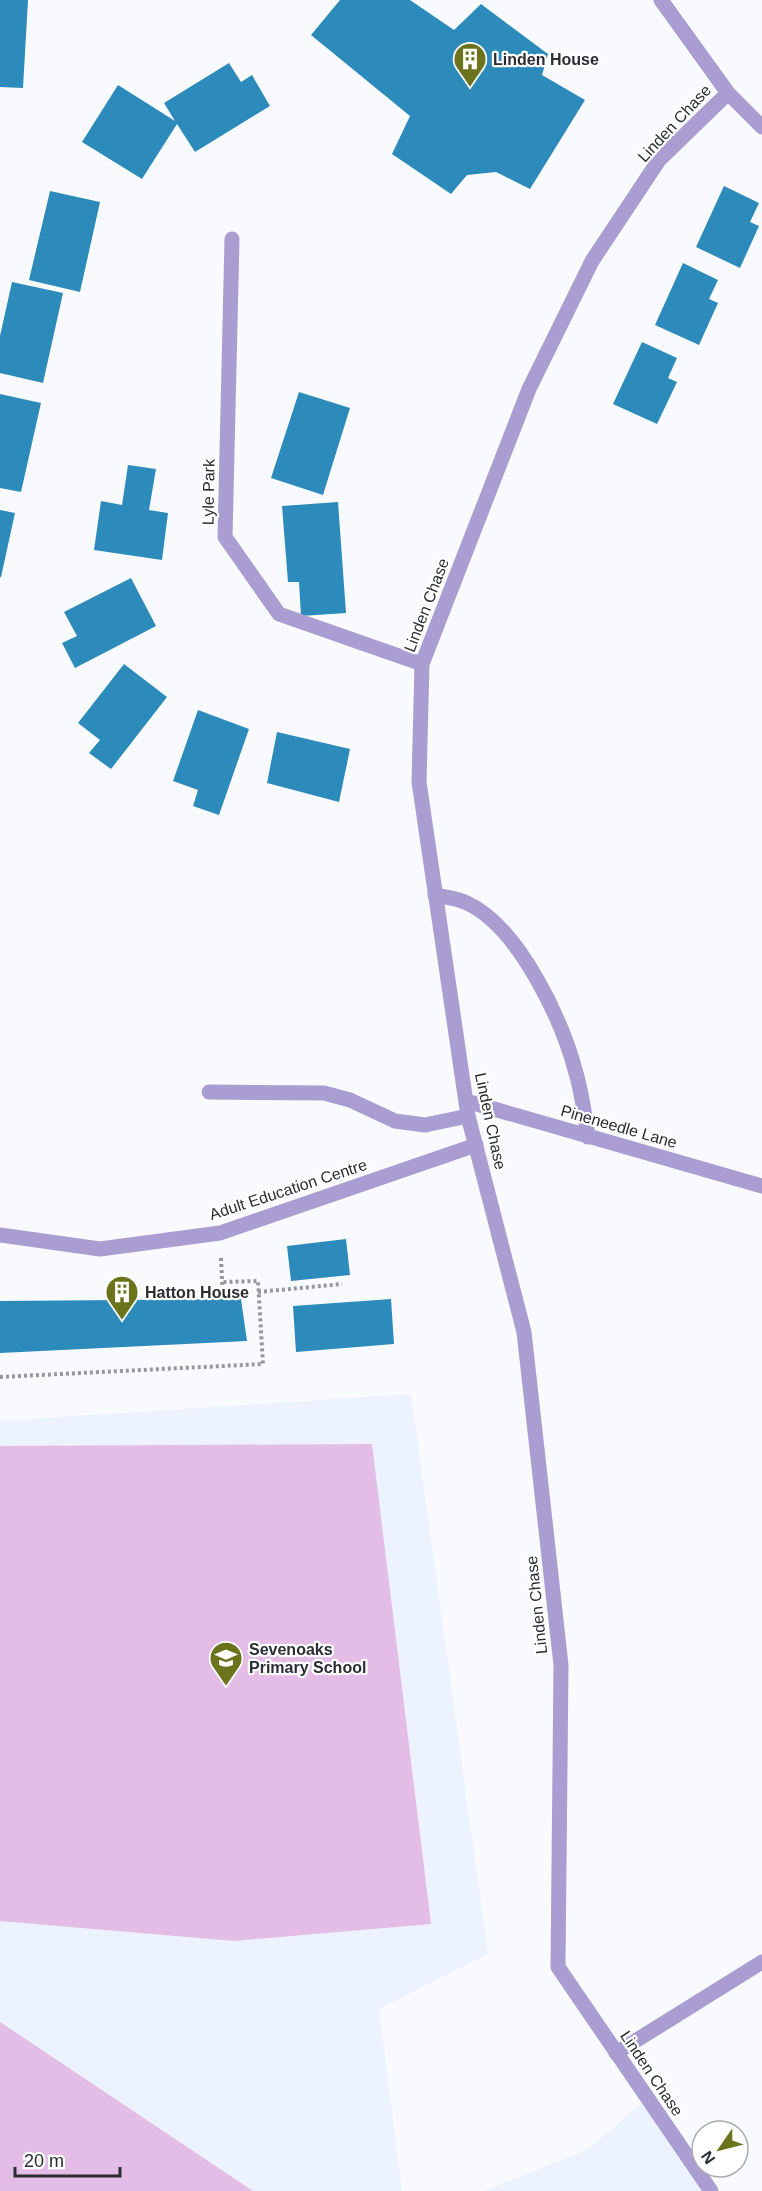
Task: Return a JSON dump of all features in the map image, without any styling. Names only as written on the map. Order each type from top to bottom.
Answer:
[{"type":"street","points":[[661,0],[728,93],[762,127]]},
{"type":"street","name":"Linden Chase","points":[[711,2191],[558,1967],[561,1665],[524,1332],[467,1108],[419,782],[422,664],[529,389],[592,261],[659,160],[728,93]]},
{"type":"street","name":"Lyle Park","points":[[232,239],[225,537],[279,614],[422,664]]},
{"type":"street","points":[[435,895],[466,902],[492,919],[517,946],[558,1022],[576,1072],[588,1137]]},
{"type":"street","points":[[209,1092],[324,1093],[350,1100],[395,1121],[425,1125],[467,1108]]},
{"type":"street","name":"Pineneedle Lane","points":[[467,1108],[588,1137],[762,1186]]},
{"type":"street","name":"Adult Education Centre","points":[[0,1235],[99,1249],[220,1233],[476,1145]]},
{"type":"street","points":[[616,2053],[762,1962]]},
{"type":"path","points":[[220,1233],[223,1299]]},
{"type":"path","points":[[0,1377],[263,1364],[258,1281],[222,1282]]},
{"type":"path","points":[[258,1292],[342,1284]]},
{"type":"shaded area","name":"Sevenoaks Primary School","points":[[411,1394],[488,1954],[379,2009],[402,2191],[0,2191],[0,1421]]},
{"type":"shaded area","points":[[372,1444],[431,1924],[234,1941],[0,1921],[0,1446]]},
{"type":"shaded area","points":[[0,2022],[253,2191],[0,2191]]},
{"type":"shaded area","points":[[641,2103],[690,2169],[690,2179],[697,2179],[705,2191],[484,2191],[589,2149]]},
{"type":"building","points":[[0,0],[28,0],[23,88],[0,87]]},
{"type":"building","name":"Linden House","points":[[340,0],[410,0],[454,30],[481,4],[548,54],[542,75],[585,100],[530,189],[496,172],[467,175],[451,194],[392,154],[410,116],[311,35]]},
{"type":"building","points":[[229,63],[241,82],[252,75],[270,106],[195,152],[177,124],[142,179],[82,142],[118,85],[175,121],[164,103]]},
{"type":"building","points":[[724,186],[759,203],[750,222],[759,226],[740,268],[696,247]]},
{"type":"building","points":[[50,191],[100,202],[80,292],[29,280]]},
{"type":"building","points":[[683,263],[718,280],[709,299],[718,303],[699,345],[655,325]]},
{"type":"building","points":[[12,282],[63,293],[43,383],[0,373],[0,336]]},
{"type":"building","points":[[642,342],[677,358],[668,378],[677,382],[657,424],[613,404]]},
{"type":"building","points":[[299,392],[350,408],[323,495],[271,478]]},
{"type":"building","points":[[0,394],[41,403],[21,492],[0,488]]},
{"type":"building","points":[[128,465],[156,469],[149,510],[168,513],[162,560],[94,550],[101,501],[122,505]]},
{"type":"building","points":[[338,502],[346,613],[301,616],[299,582],[288,582],[282,506]]},
{"type":"building","points":[[0,510],[15,513],[1,577],[0,577]]},
{"type":"building","points":[[131,578],[156,626],[75,668],[62,643],[77,636],[64,612]]},
{"type":"building","points":[[124,664],[167,697],[111,769],[89,753],[100,740],[78,723]]},
{"type":"building","points":[[198,710],[249,729],[219,815],[193,806],[198,790],[173,781]]},
{"type":"building","points":[[277,732],[350,749],[339,802],[267,783]]},
{"type":"building","points":[[346,1239],[350,1275],[291,1281],[287,1246]]},
{"type":"building","name":"Hatton House","points":[[241,1299],[247,1341],[0,1353],[0,1301]]},
{"type":"building","points":[[391,1299],[394,1344],[296,1352],[293,1306]]},
{"type":"place","name":"Linden House","points":[[470,88]]},
{"type":"place","name":"Hatton House","points":[[122,1321]]},
{"type":"place","name":"Sevenoaks Primary School","points":[[226,1687]]}]
